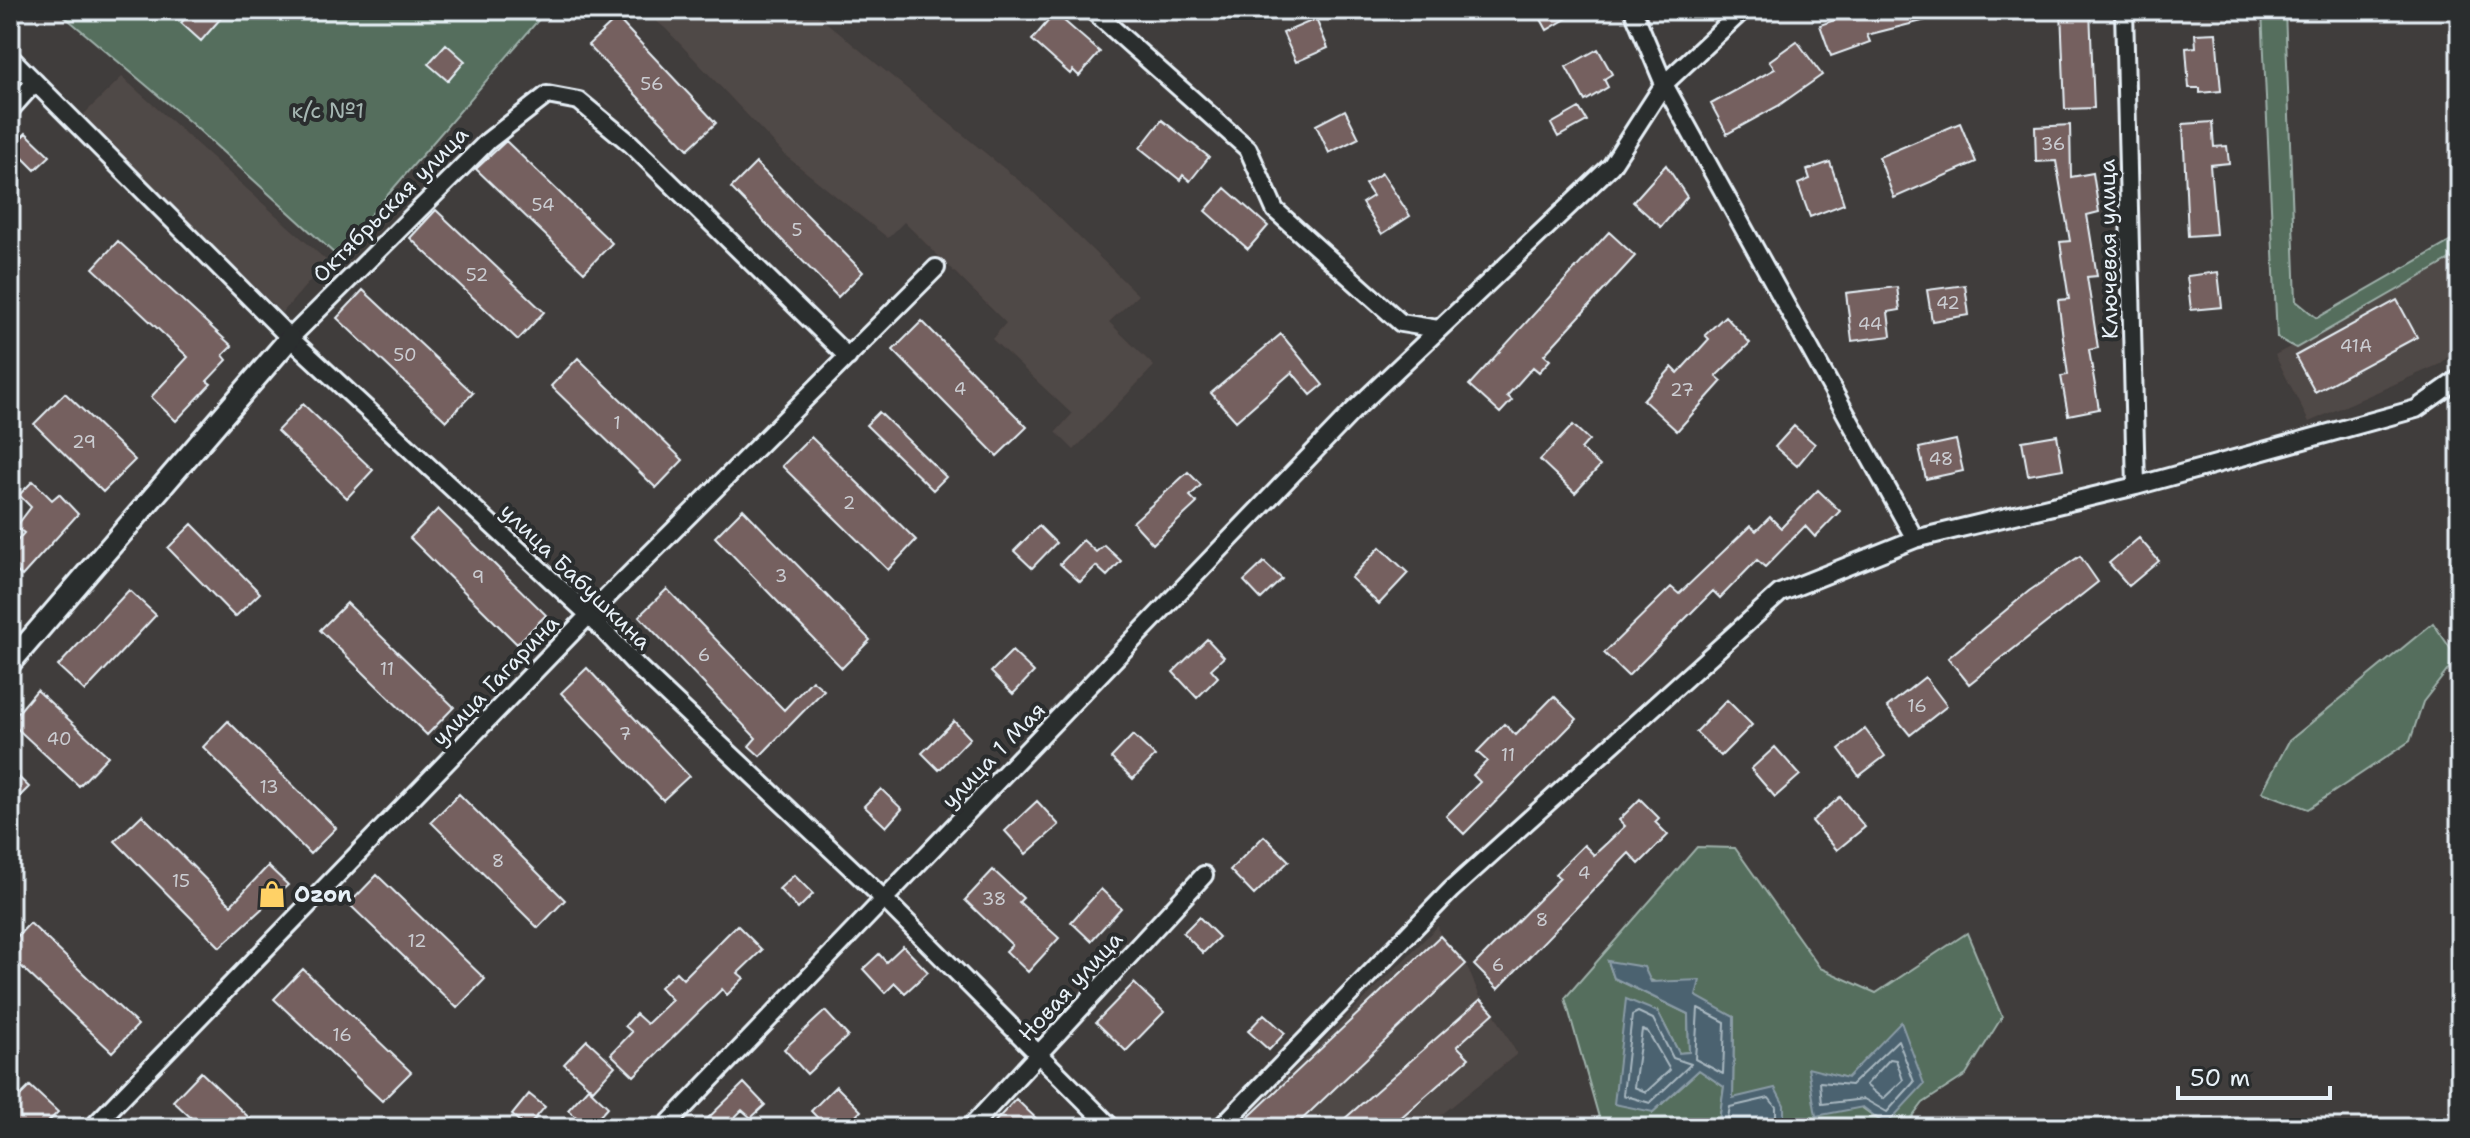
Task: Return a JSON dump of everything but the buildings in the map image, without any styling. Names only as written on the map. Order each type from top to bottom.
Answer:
[{"type":"street","points":[[1092,10],[1248,149],[1275,210],[1401,323],[1438,329]]},
{"type":"street","points":[[1633,10],[1664,84],[1915,539]]},
{"type":"street","name":"улица 1 Мая","points":[[664,1128],[1353,411],[1611,166],[1664,84],[1743,10]]},
{"type":"street","name":"Ключевая улица","points":[[2124,10],[2136,486]]},
{"type":"street","name":"улица Бабушкина","points":[[10,57],[290,338],[589,615],[648,676],[885,900],[1112,1128]]},
{"type":"street","points":[[10,110],[35,82]]},
{"type":"street","name":"Октябрьская улица","points":[[10,663],[290,338],[488,141],[547,95],[579,101],[631,144],[848,357]]},
{"type":"street","name":"улица Гагарина","points":[[92,1128],[589,615],[936,268]]},
{"type":"street","points":[[1220,1128],[1451,890],[1780,593],[1915,539],[2136,486],[2416,409],[2460,378]]},
{"type":"street","name":"Новая улица","points":[[970,1128],[1204,875]]},
{"type":"shaded area","points":[[643,10],[811,10],[1034,193],[1138,295],[1109,322],[1154,366],[1074,450],[1056,432],[1072,414],[992,339],[1006,323],[904,222],[888,238],[786,156],[666,29]]},
{"type":"shaded area","points":[[122,77],[327,261],[282,313],[82,116]]},
{"type":"shaded area","points":[[2460,255],[2460,346],[2440,364],[2309,422],[2275,355]]},
{"type":"shaded area","points":[[1438,926],[1440,936],[1466,964],[1481,999],[1494,1013],[1517,1054],[1425,1128],[1235,1128]]},
{"type":"green space","name":"к/с №1","points":[[57,10],[547,10],[336,255],[191,123]]},
{"type":"green space","points":[[2262,10],[2285,10],[2296,301],[2317,318],[2460,236],[2460,254],[2296,348],[2277,338]]},
{"type":"green space","points":[[2433,623],[2457,658],[2423,702],[2410,741],[2308,809],[2262,792],[2289,741]]},
{"type":"green space","points":[[1697,847],[1735,848],[1820,968],[1876,993],[1967,933],[2002,1017],[1966,1075],[1923,1103],[1904,1128],[1784,1128],[1784,1106],[1733,1099],[1734,1017],[1608,961],[1614,978],[1688,1014],[1689,1052],[1679,1053],[1658,1012],[1653,1112],[1699,1070],[1724,1087],[1718,1128],[1602,1128],[1565,998]],"holes":[[[1808,1069],[1847,1078],[1886,1125]]]},
{"type":"water","points":[[1608,961],[1644,967],[1651,982],[1700,980],[1696,996],[1734,1017],[1733,1098],[1775,1088],[1784,1105],[1784,1128],[1718,1128],[1724,1087],[1699,1070],[1653,1112],[1614,1104],[1626,999],[1658,1012],[1679,1053],[1689,1052],[1688,1014],[1614,978]]},
{"type":"water","points":[[1901,1022],[1924,1084],[1886,1125],[1863,1107],[1816,1116],[1808,1068],[1847,1078]]},
{"type":"place","name":"Ozon","points":[[272,894]]}]
